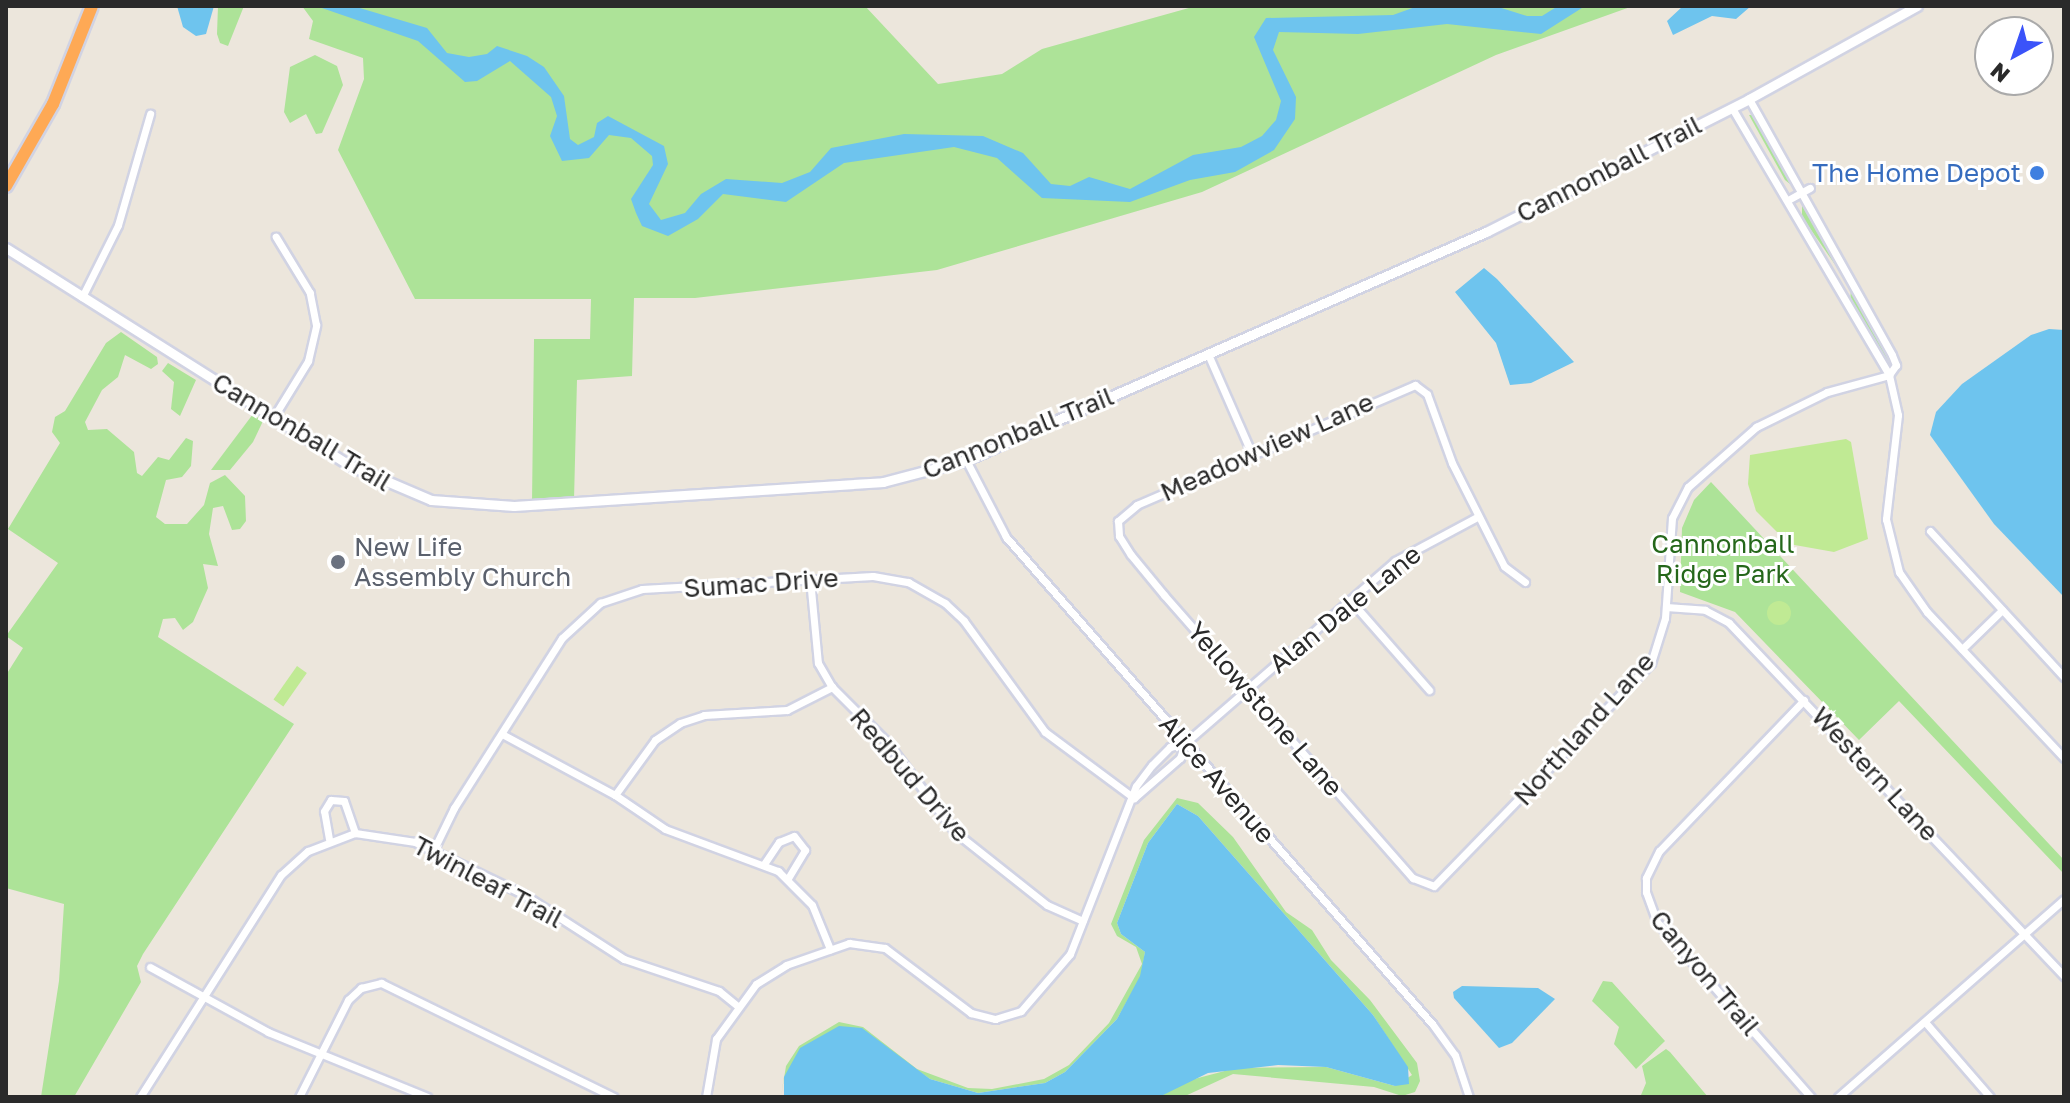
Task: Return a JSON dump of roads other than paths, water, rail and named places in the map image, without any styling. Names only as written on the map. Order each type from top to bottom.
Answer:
[{"type":"highway","points":[[6,186],[53,104],[92,6]]},
{"type":"main road","name":"Cannonball Trail","points":[[6,248],[273,418],[386,485],[469,506],[862,484],[916,476],[966,460],[1486,232],[1732,108],[1917,6]]},
{"type":"street","points":[[1749,99],[1807,190],[1892,355],[1896,365],[1889,375]]},
{"type":"street","points":[[1732,108],[1889,375],[1898,415],[1886,519],[1891,545],[1916,598],[2064,758]]},
{"type":"street","points":[[82,297],[118,225],[150,114]]},
{"type":"street","points":[[1788,200],[1807,190]]},
{"type":"street","points":[[273,418],[308,361],[316,325],[310,293],[276,237]]},
{"type":"street","points":[[1208,354],[1252,454]]},
{"type":"street","name":"Northland Lane","points":[[1428,886],[1443,880],[1648,666],[1662,636],[1669,532],[1676,505],[1688,487],[1756,427],[1827,392],[1889,375]]},
{"type":"street","name":"Meadowview Lane","points":[[1118,521],[1127,509],[1409,385],[1421,388],[1427,394],[1477,517]]},
{"type":"street","name":"Alice Avenue","points":[[966,460],[1006,537],[1433,1025],[1455,1055],[1469,1097]]},
{"type":"street","points":[[1477,517],[1504,566],[1525,582]]},
{"type":"street","name":"Alan Dale Lane","points":[[706,1097],[709,1057],[736,1005],[771,973],[830,949],[860,942],[885,948],[964,1010],[995,1019],[1034,1001],[1070,954],[1134,798],[1152,765],[1170,747],[1185,743],[1413,549],[1477,517]]},
{"type":"street","name":"Yellowstone Lane","points":[[1118,521],[1119,536],[1141,569],[1413,878],[1428,886]]},
{"type":"street","points":[[1930,531],[2064,677]]},
{"type":"street","name":"Sumac Drive","points":[[433,851],[562,638],[600,603],[642,589],[810,579],[897,578],[945,603],[1045,732],[1134,798]]},
{"type":"street","name":"Redbud Drive","points":[[810,579],[818,663],[832,687],[886,741],[955,832],[1047,905],[1083,921]]},
{"type":"street","points":[[1350,600],[1429,690]]},
{"type":"street","name":"Western Lane","points":[[1666,607],[1705,610],[1729,623],[2064,976]]},
{"type":"street","points":[[1962,649],[2002,610]]},
{"type":"street","points":[[615,795],[655,740],[680,723],[704,715],[787,710],[832,687]]},
{"type":"street","name":"Canyon Trail","points":[[1804,700],[1659,851],[1646,878],[1646,897],[1657,922],[1811,1097]]},
{"type":"street","points":[[502,734],[615,795],[676,834],[764,864],[788,878],[818,914],[830,949]]},
{"type":"street","name":"Alan Dale Lane","points":[[1134,798],[1180,758],[1185,743]]},
{"type":"street","points":[[329,839],[324,811],[331,800],[344,801],[355,833]]},
{"type":"street","name":"Twinleaf Trail","points":[[140,1097],[281,875],[299,857],[329,839],[355,833],[386,833],[433,851],[523,894],[624,959],[719,991],[736,1005]]},
{"type":"street","points":[[764,864],[786,836],[794,836],[805,850],[788,878]]},
{"type":"street","points":[[1838,1097],[2064,899]]},
{"type":"street","points":[[150,967],[319,1053],[427,1097]]},
{"type":"street","points":[[299,1097],[348,1000],[361,988],[381,983],[614,1097]]},
{"type":"street","points":[[1925,1022],[1990,1097]]},
{"type":"water","points":[[177,6],[214,6],[206,34],[196,36],[183,27]]},
{"type":"water","points":[[316,6],[353,6],[427,28],[447,53],[469,57],[487,54],[497,46],[527,56],[544,67],[564,96],[570,139],[578,145],[594,137],[597,123],[608,116],[664,146],[668,164],[649,204],[661,220],[685,213],[701,194],[726,179],[782,183],[810,172],[831,148],[904,134],[983,136],[1023,153],[1051,184],[1070,186],[1089,177],[1130,189],[1193,155],[1241,147],[1262,136],[1276,120],[1281,101],[1254,37],[1266,18],[1393,15],[1418,6],[1495,6],[1527,16],[1542,16],[1558,6],[1585,6],[1541,34],[1447,24],[1358,34],[1279,32],[1273,50],[1296,97],[1295,119],[1274,150],[1235,172],[1190,180],[1130,202],[1042,198],[997,158],[954,147],[844,163],[786,202],[723,194],[698,219],[668,236],[642,226],[636,213],[631,199],[653,165],[652,156],[631,138],[609,135],[589,158],[562,161],[550,136],[557,116],[551,97],[510,61],[477,81],[465,82],[418,41]]},
{"type":"water","points":[[1683,6],[1751,6],[1736,19],[1712,16],[1673,35],[1667,21]]},
{"type":"water","points":[[1484,268],[1574,362],[1531,383],[1510,385],[1496,343],[1455,292]]},
{"type":"water","points":[[2049,329],[2064,330],[2064,597],[1994,524],[1930,435],[1936,412],[1962,384],[2031,335]]},
{"type":"water","points":[[1177,804],[1198,816],[1373,1015],[1408,1067],[1409,1084],[1395,1086],[1326,1067],[1278,1065],[1208,1073],[1159,1097],[784,1097],[784,1077],[800,1048],[839,1026],[862,1028],[930,1079],[978,1093],[1045,1083],[1065,1072],[1117,1019],[1140,976],[1145,952],[1121,934],[1117,923],[1148,843]]},
{"type":"water","points":[[1462,986],[1538,988],[1555,999],[1512,1043],[1499,1048],[1454,998],[1453,992]]},
{"type":"place","name":"The Home Depot","points":[[2037,173]]},
{"type":"place","name":"New Life Assembly Church","points":[[338,562]]},
{"type":"park label","name":"Cannonball Ridge Park","points":[[1723,559]]}]
